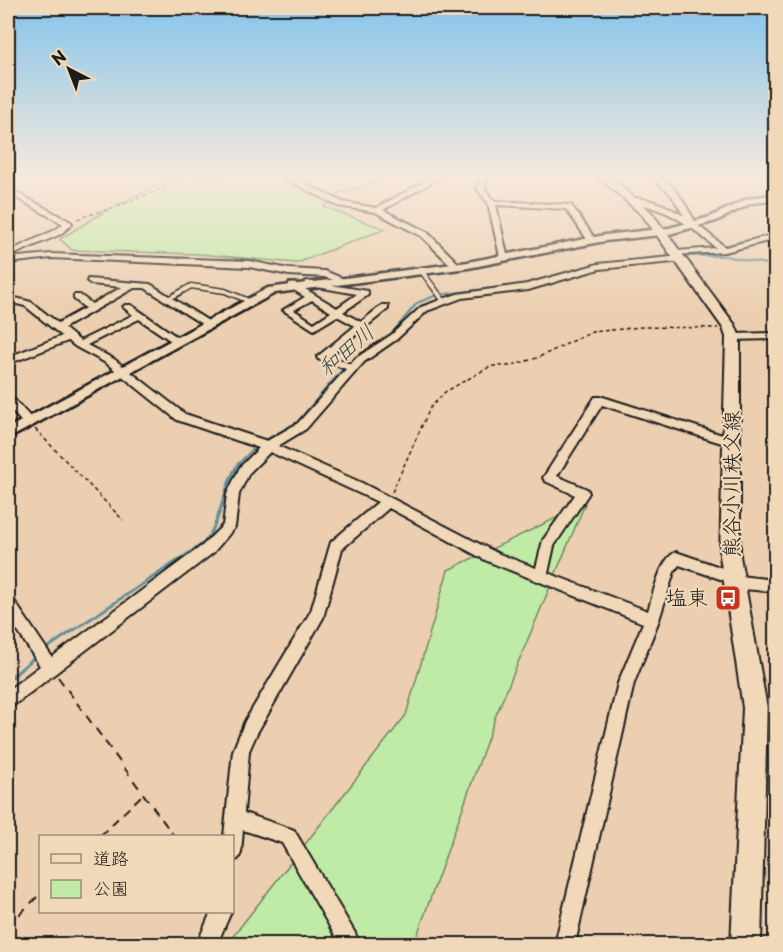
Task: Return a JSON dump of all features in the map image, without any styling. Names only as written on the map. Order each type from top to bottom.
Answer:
[{"type":"main road","points":[[652,221],[679,256],[731,332]]},
{"type":"main road","name":"熊谷小川秩父線","points":[[731,332],[730,545],[733,580],[755,708],[755,759],[746,945]]},
{"type":"street","points":[[8,255],[58,232],[68,224],[63,221]]},
{"type":"street","points":[[399,221],[424,234],[457,266]]},
{"type":"street","points":[[496,221],[504,259]]},
{"type":"street","points":[[578,221],[592,240]]},
{"type":"street","points":[[686,221],[694,225],[723,250]]},
{"type":"street","points":[[692,221],[694,225]]},
{"type":"street","points":[[8,434],[272,290],[292,285],[504,259],[592,240],[661,232],[702,221]]},
{"type":"street","points":[[8,699],[49,666],[208,549],[229,527],[232,494],[244,470],[268,446],[302,426],[360,360],[394,337],[424,309],[443,300],[528,288],[598,267],[723,250],[776,236]]},
{"type":"street","points":[[8,261],[51,256],[249,264],[289,272],[326,274],[340,279]]},
{"type":"street","points":[[91,281],[147,286],[208,324]]},
{"type":"street","points":[[309,283],[365,293],[314,327],[288,310],[311,297]]},
{"type":"street","points":[[58,327],[132,285]]},
{"type":"street","points":[[292,285],[361,326]]},
{"type":"street","points":[[77,297],[91,308]]},
{"type":"street","points":[[8,299],[28,304],[79,345],[123,371],[181,417],[268,446],[358,486],[386,503],[492,557],[652,620]]},
{"type":"street","points":[[128,307],[177,341]]},
{"type":"street","points":[[353,368],[322,357],[386,307]]},
{"type":"street","points":[[79,345],[139,315]]},
{"type":"street","points":[[731,332],[776,336]]},
{"type":"street","points":[[8,361],[70,337]]},
{"type":"street","points":[[8,400],[28,422]]},
{"type":"street","points":[[541,576],[548,544],[583,493],[549,478],[599,400],[731,442]]},
{"type":"street","points":[[234,836],[241,751],[251,727],[318,613],[336,546],[386,503]]},
{"type":"street","points":[[565,945],[626,683],[652,620],[668,570],[676,558],[733,580],[776,586]]},
{"type":"street","points":[[8,604],[49,666]]},
{"type":"street","points":[[236,819],[288,836],[348,940],[347,945]]},
{"type":"street","points":[[207,945],[221,913]]},
{"type":"lane","points":[[420,269],[443,300]]},
{"type":"lane","points":[[168,299],[190,286],[225,291],[249,301]]},
{"type":"path","points":[[68,224],[75,221]]},
{"type":"path","points":[[386,503],[430,408],[445,392],[491,366],[509,366],[537,358],[592,332],[642,327],[731,332]]},
{"type":"path","points":[[28,422],[123,520]]},
{"type":"path","points":[[49,666],[173,835]]},
{"type":"path","points":[[102,835],[143,794]]},
{"type":"path","points":[[8,927],[39,895]]},
{"type":"green space","points":[[88,221],[364,221],[385,229],[297,263],[199,254],[72,250],[60,239]]},
{"type":"green space","points":[[585,504],[496,715],[414,944],[227,944],[406,715],[448,570]]},
{"type":"waterway","name":"和田川","points":[[550,278],[612,262],[676,256]]},
{"type":"waterway","name":"和田川","points":[[682,256],[725,256],[776,266]]},
{"type":"waterway","name":"和田川","points":[[263,441],[297,422],[346,365],[392,333],[417,303],[437,295],[532,283]]},
{"type":"waterway","name":"和田川","points":[[238,464],[257,445]]},
{"type":"waterway","name":"和田川","points":[[44,650],[204,543],[215,524],[238,464]]},
{"type":"waterway","name":"和田川","points":[[12,677],[36,656]]},
{"type":"waterway","name":"和田川","points":[[8,680],[14,675]]},
{"type":"place","name":"塩東","points":[[728,598]]}]
